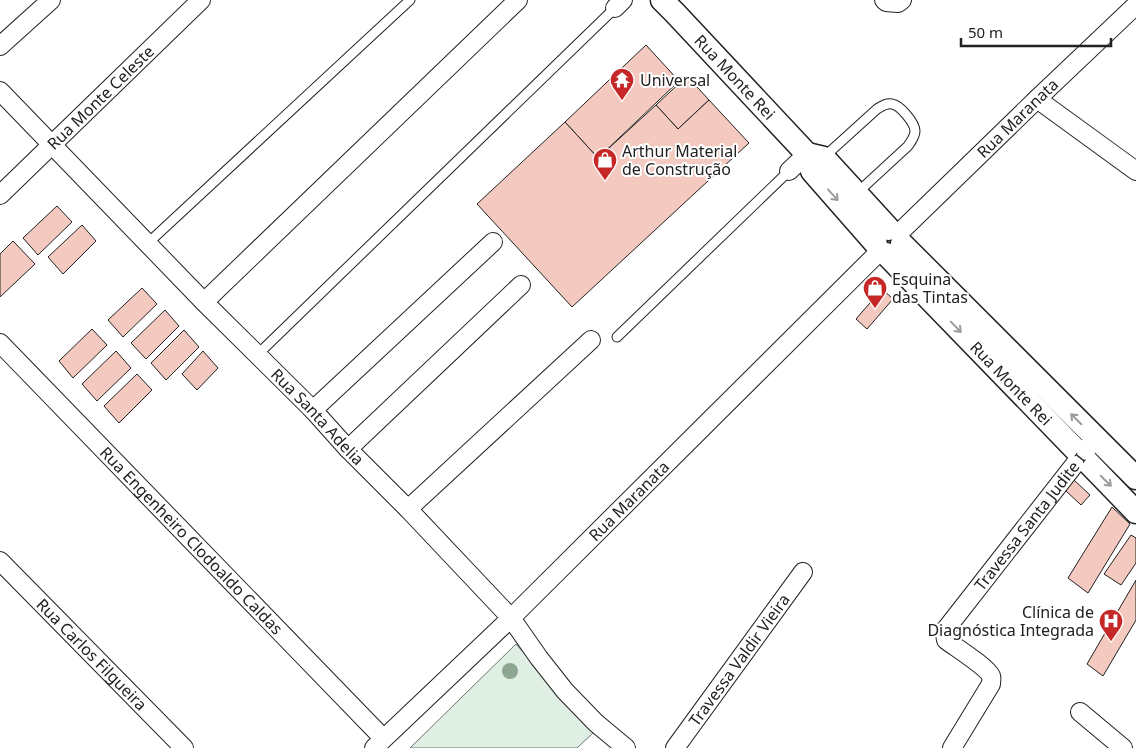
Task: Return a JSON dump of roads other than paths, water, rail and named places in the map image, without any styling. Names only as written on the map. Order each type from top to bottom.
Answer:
[{"type":"street","points":[[0,46],[51,0]]},
{"type":"street","name":"Rua Monte Celeste","points":[[0,195],[201,0]]},
{"type":"street","points":[[204,302],[518,0]]},
{"type":"street","name":"Rua Monte Rei","points":[[662,0],[815,156],[857,194],[889,242],[1081,456],[1136,512]]},
{"type":"street","name":"Rua Maranata","points":[[378,743],[511,618],[889,242],[1136,5]]},
{"type":"street","name":"Rua Santa Adelia","points":[[0,91],[147,244],[313,410],[348,449],[408,508],[511,618],[565,691],[596,723],[605,741],[626,748]]},
{"type":"street","points":[[1037,99],[1136,171]]},
{"type":"street","points":[[789,171],[815,156]]},
{"type":"street","name":"Rua Monte Rei","points":[[815,156],[812,171],[1096,438],[1136,478]]},
{"type":"street","points":[[313,410],[492,242]]},
{"type":"street","points":[[348,449],[521,285]]},
{"type":"street","points":[[408,508],[591,340]]},
{"type":"street","name":"Rua Engenheiro Clodoaldo Caldas","points":[[0,343],[378,743]]},
{"type":"street","name":"Travessa Santa Judite I","points":[[952,748],[991,684],[992,678],[988,671],[946,640],[946,629],[1096,438]]},
{"type":"street","name":"Rua Carlos Filgueira","points":[[0,561],[184,748]]},
{"type":"street","name":"Travessa Valdir Vieira","points":[[675,748],[803,572]]},
{"type":"street","points":[[1080,712],[1123,748]]},
{"type":"lane","points":[[147,244],[410,0]]},
{"type":"lane","points":[[257,355],[619,4]]},
{"type":"lane","points":[[815,156],[877,109],[884,105],[898,105],[913,123],[915,130],[913,138],[908,146],[857,194]]},
{"type":"lane","points":[[617,338],[789,171]]},
{"type":"place","name":"Universal","points":[[622,101]]},
{"type":"place","name":"Arthur Material de Construção","points":[[605,181]]},
{"type":"place","name":"Esquina das Tintas","points":[[875,309]]},
{"type":"place","name":"Clínica de Diagnóstica Integrada","points":[[1111,642]]}]
